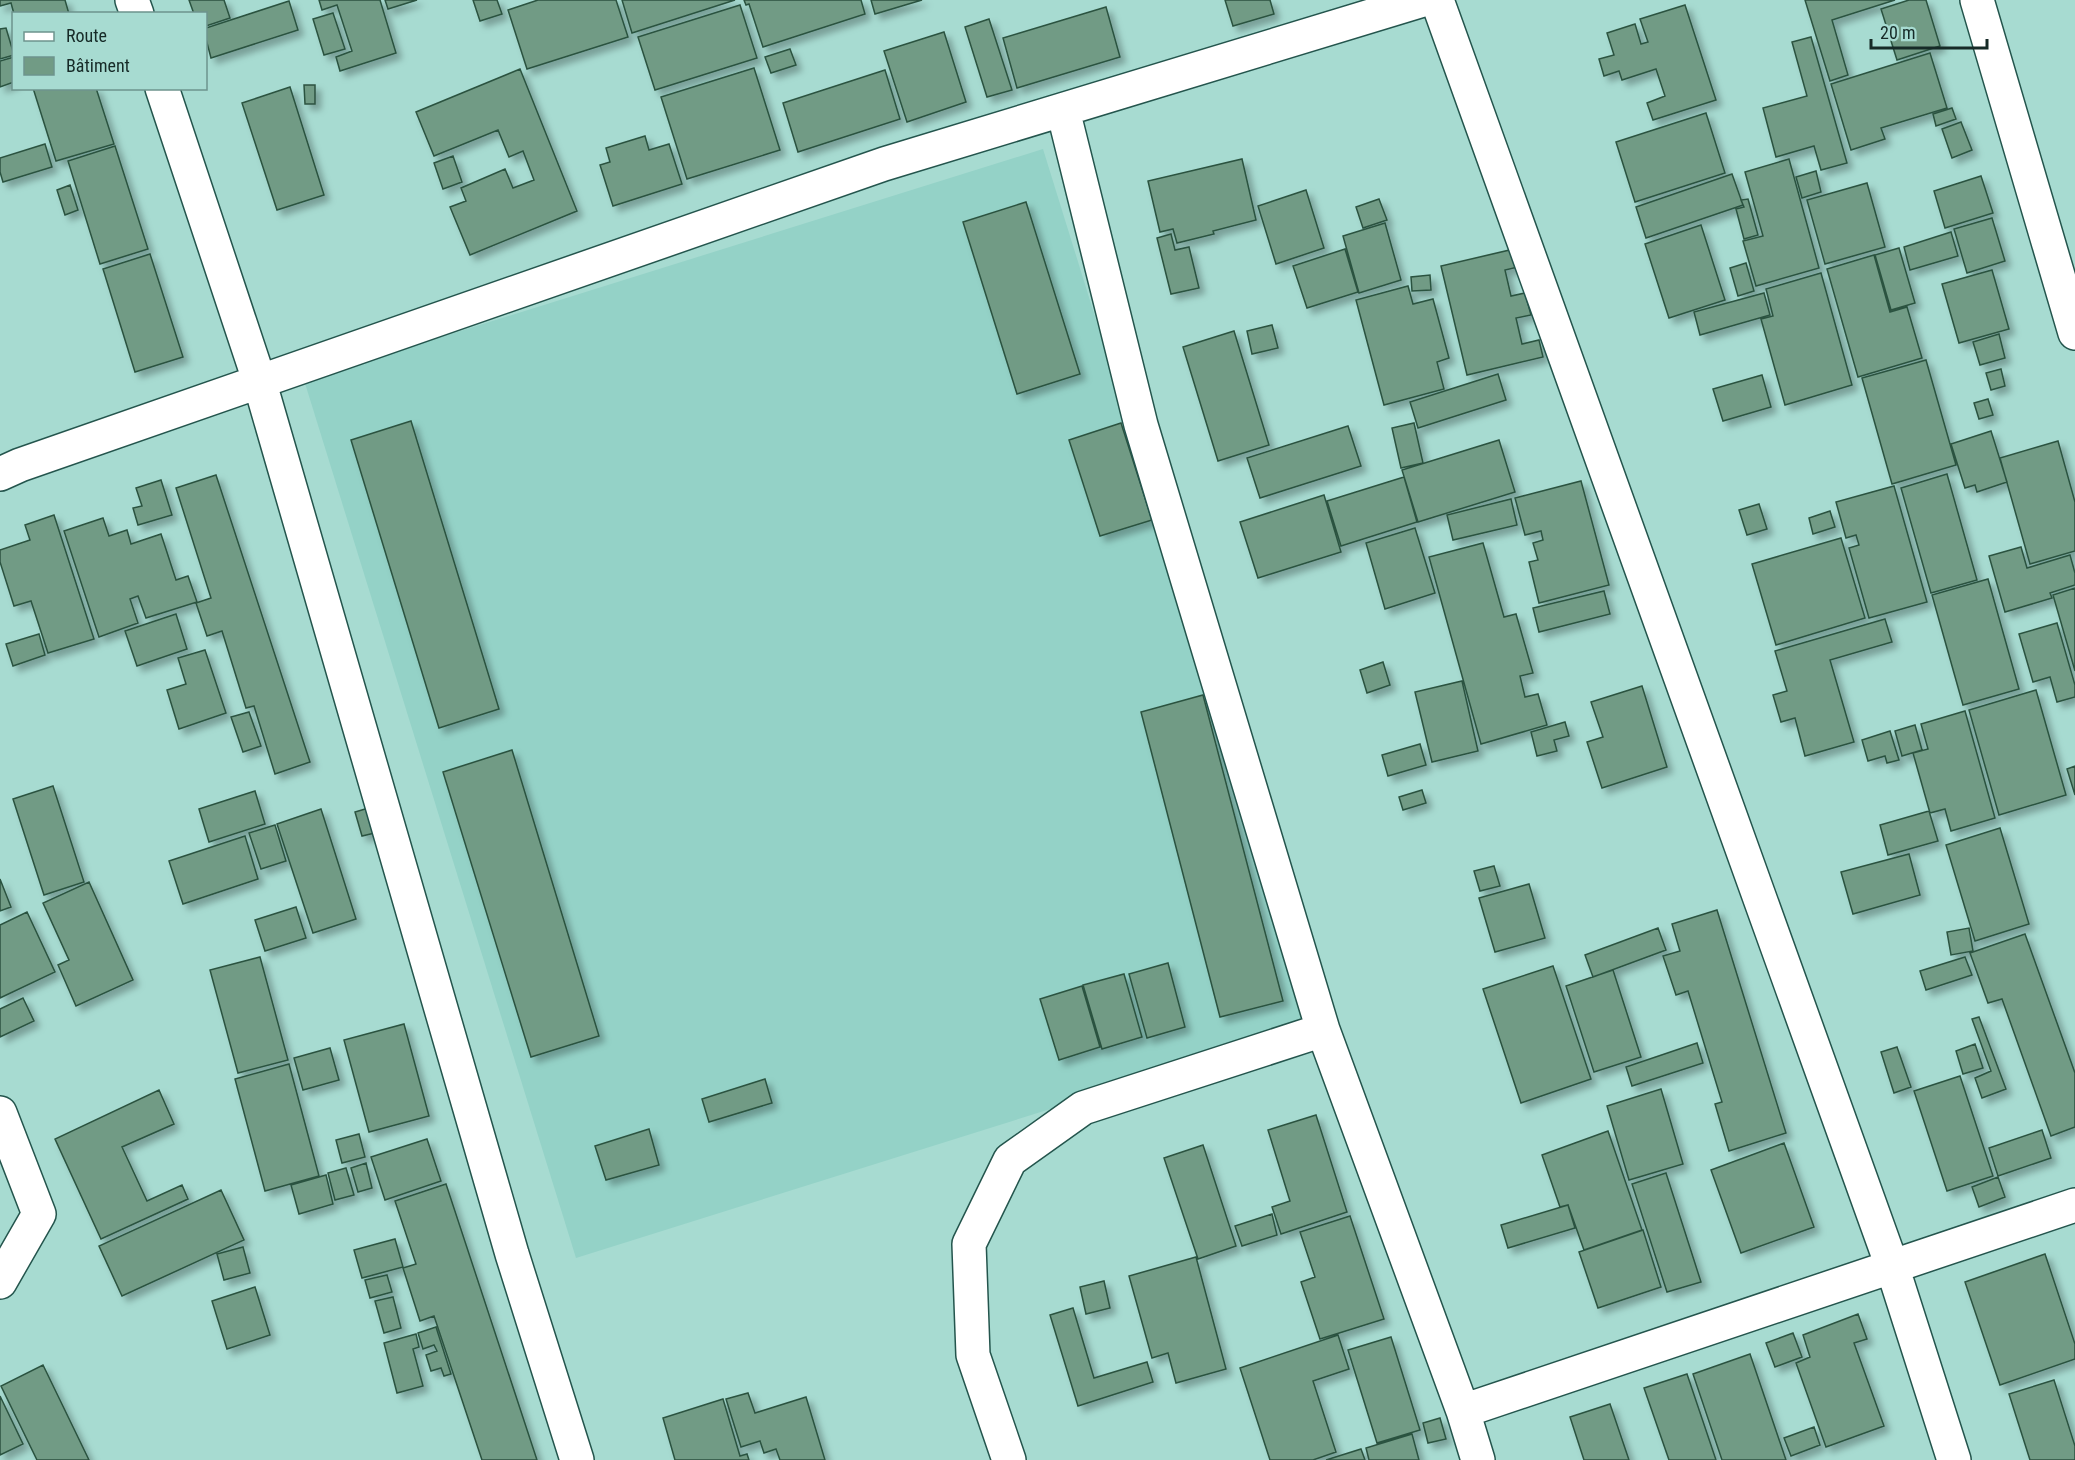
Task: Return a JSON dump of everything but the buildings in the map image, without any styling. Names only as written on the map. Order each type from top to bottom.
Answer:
[{"type":"street","points":[[0,474],[30,461],[259,380],[884,164],[1423,0]]},
{"type":"street","points":[[1437,0],[1892,1266],[1954,1460]]},
{"type":"street","points":[[1977,0],[2064,256],[2075,333]]},
{"type":"street","points":[[163,90],[259,380],[512,1254],[577,1460]]},
{"type":"street","points":[[1063,110],[1141,425],[1323,1029],[1463,1412],[1478,1460]]},
{"type":"street","points":[[1009,1460],[973,1355],[969,1244],[1010,1160],[1083,1108],[1323,1029]]},
{"type":"street","points":[[0,1113],[39,1214],[0,1282]]},
{"type":"street","points":[[1463,1412],[2075,1205]]},
{"type":"shaded area","points":[[1043,149],[1315,1026],[576,1258],[304,380]]}]
